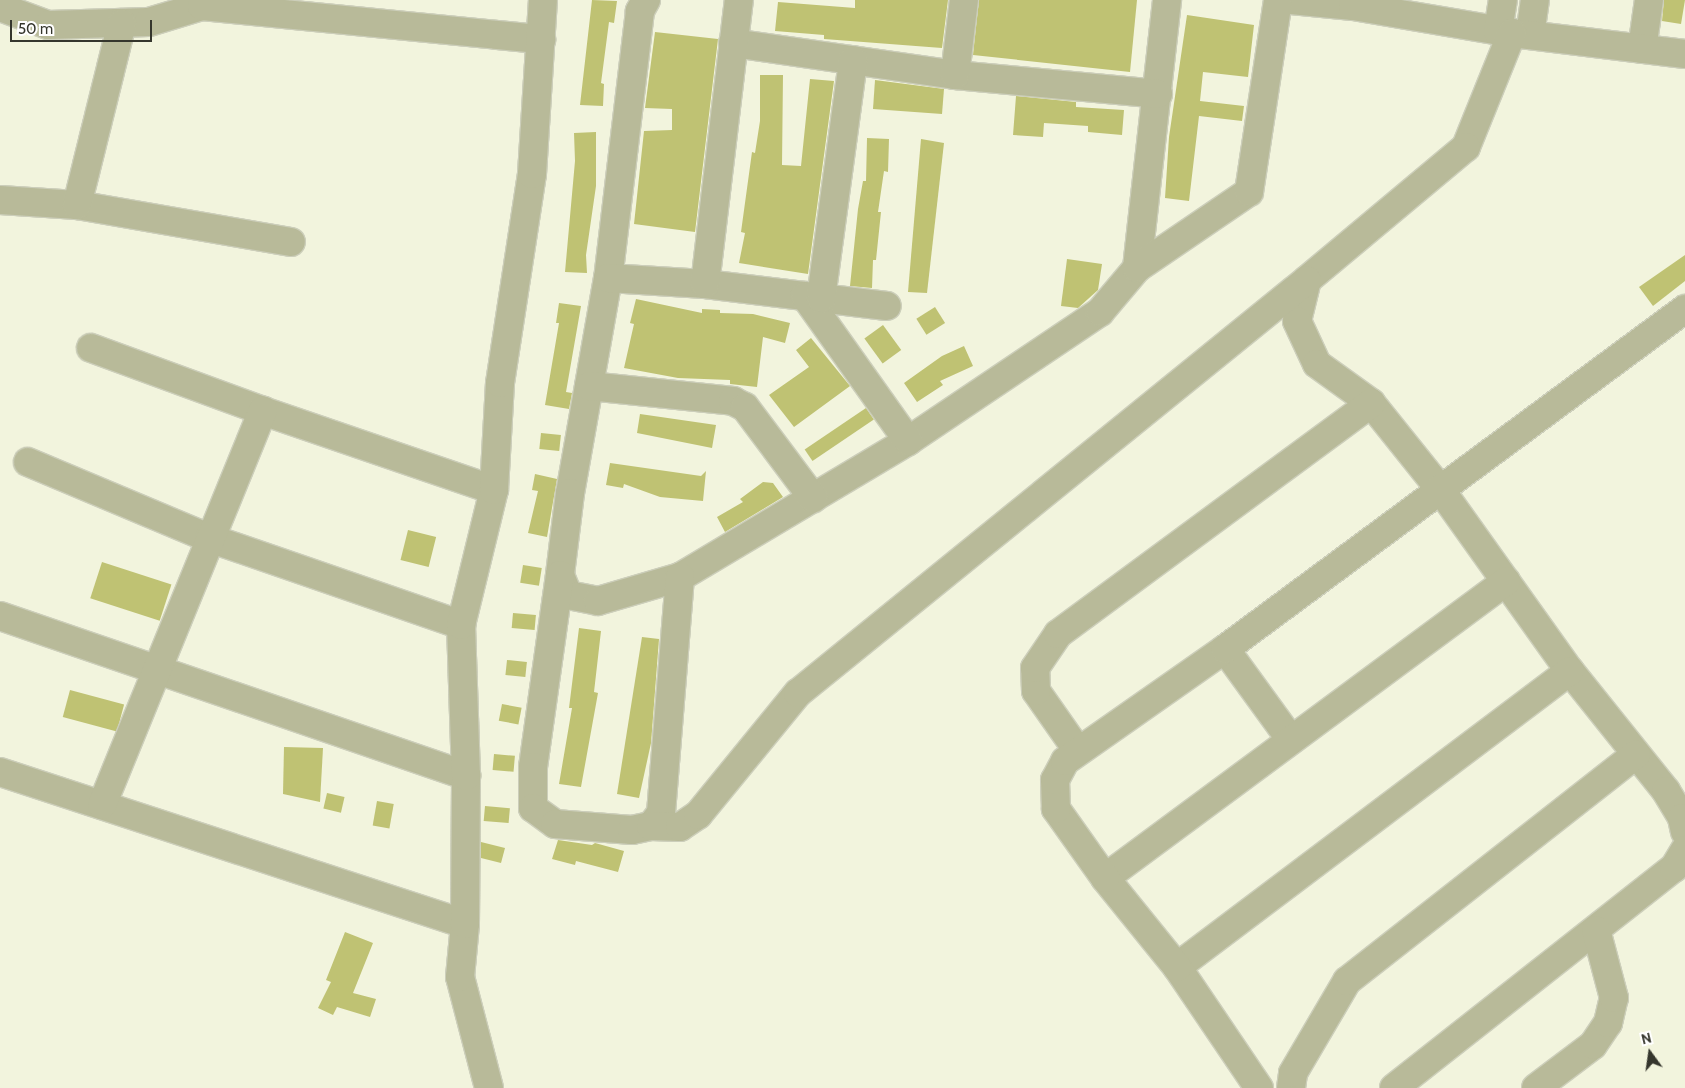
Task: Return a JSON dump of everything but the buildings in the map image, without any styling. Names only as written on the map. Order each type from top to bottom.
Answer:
[{"type":"street","points":[[489,1088],[460,976],[466,924],[466,776],[461,626],[494,490],[500,382],[532,174],[543,0]]},
{"type":"street","points":[[646,0],[640,10],[608,278],[589,386],[560,575],[533,767],[533,808],[555,824],[632,830],[651,826],[680,827],[698,815],[798,693],[1308,280],[1466,147],[1513,33],[1535,0]]},
{"type":"street","points":[[705,284],[738,0]]},
{"type":"street","points":[[955,75],[964,0]]},
{"type":"street","points":[[1137,268],[1158,94],[1167,0]]},
{"type":"street","points":[[560,575],[568,595],[598,601],[680,577],[908,442],[1100,312],[1137,268],[1249,192],[1278,0]]},
{"type":"street","points":[[1291,0],[1390,6],[1513,33],[1685,54]]},
{"type":"street","points":[[1503,0],[1513,33]]},
{"type":"street","points":[[1642,49],[1649,0]]},
{"type":"street","points":[[0,7],[48,25],[122,23],[150,11],[202,6],[541,39]]},
{"type":"street","points":[[77,206],[122,23]]},
{"type":"street","points":[[734,43],[955,75],[1158,94]]},
{"type":"street","points":[[853,60],[813,297],[908,442]]},
{"type":"street","points":[[0,200],[77,206],[291,242]]},
{"type":"street","points":[[608,278],[705,284],[887,306]]},
{"type":"street","points":[[1308,280],[1306,294],[1297,312],[1303,338],[1318,364],[1371,404],[1440,489],[1570,671],[1666,791],[1682,818],[1685,832]]},
{"type":"street","points":[[1258,1088],[1177,967],[1105,878],[1056,809],[1055,780],[1065,761],[1225,649],[1685,310]]},
{"type":"street","points":[[91,348],[262,411],[494,490]]},
{"type":"street","points":[[589,386],[733,401],[745,407],[813,498]]},
{"type":"street","points":[[1078,751],[1036,691],[1035,668],[1058,634],[1371,404]]},
{"type":"street","points":[[102,805],[262,411]]},
{"type":"street","points":[[28,462],[209,538],[461,626]]},
{"type":"street","points":[[651,826],[661,813],[680,577]]},
{"type":"street","points":[[1105,878],[1506,581]]},
{"type":"street","points":[[0,616],[466,776]]},
{"type":"street","points":[[1225,649],[1291,740]]},
{"type":"street","points":[[1177,967],[1570,671]]},
{"type":"street","points":[[1291,1088],[1293,1073],[1347,981],[1636,754]]},
{"type":"street","points":[[0,772],[466,924]]},
{"type":"street","points":[[1394,1088],[1674,868],[1685,850]]},
{"type":"street","points":[[1536,1088],[1593,1045],[1608,1023],[1614,998],[1596,930]]}]
